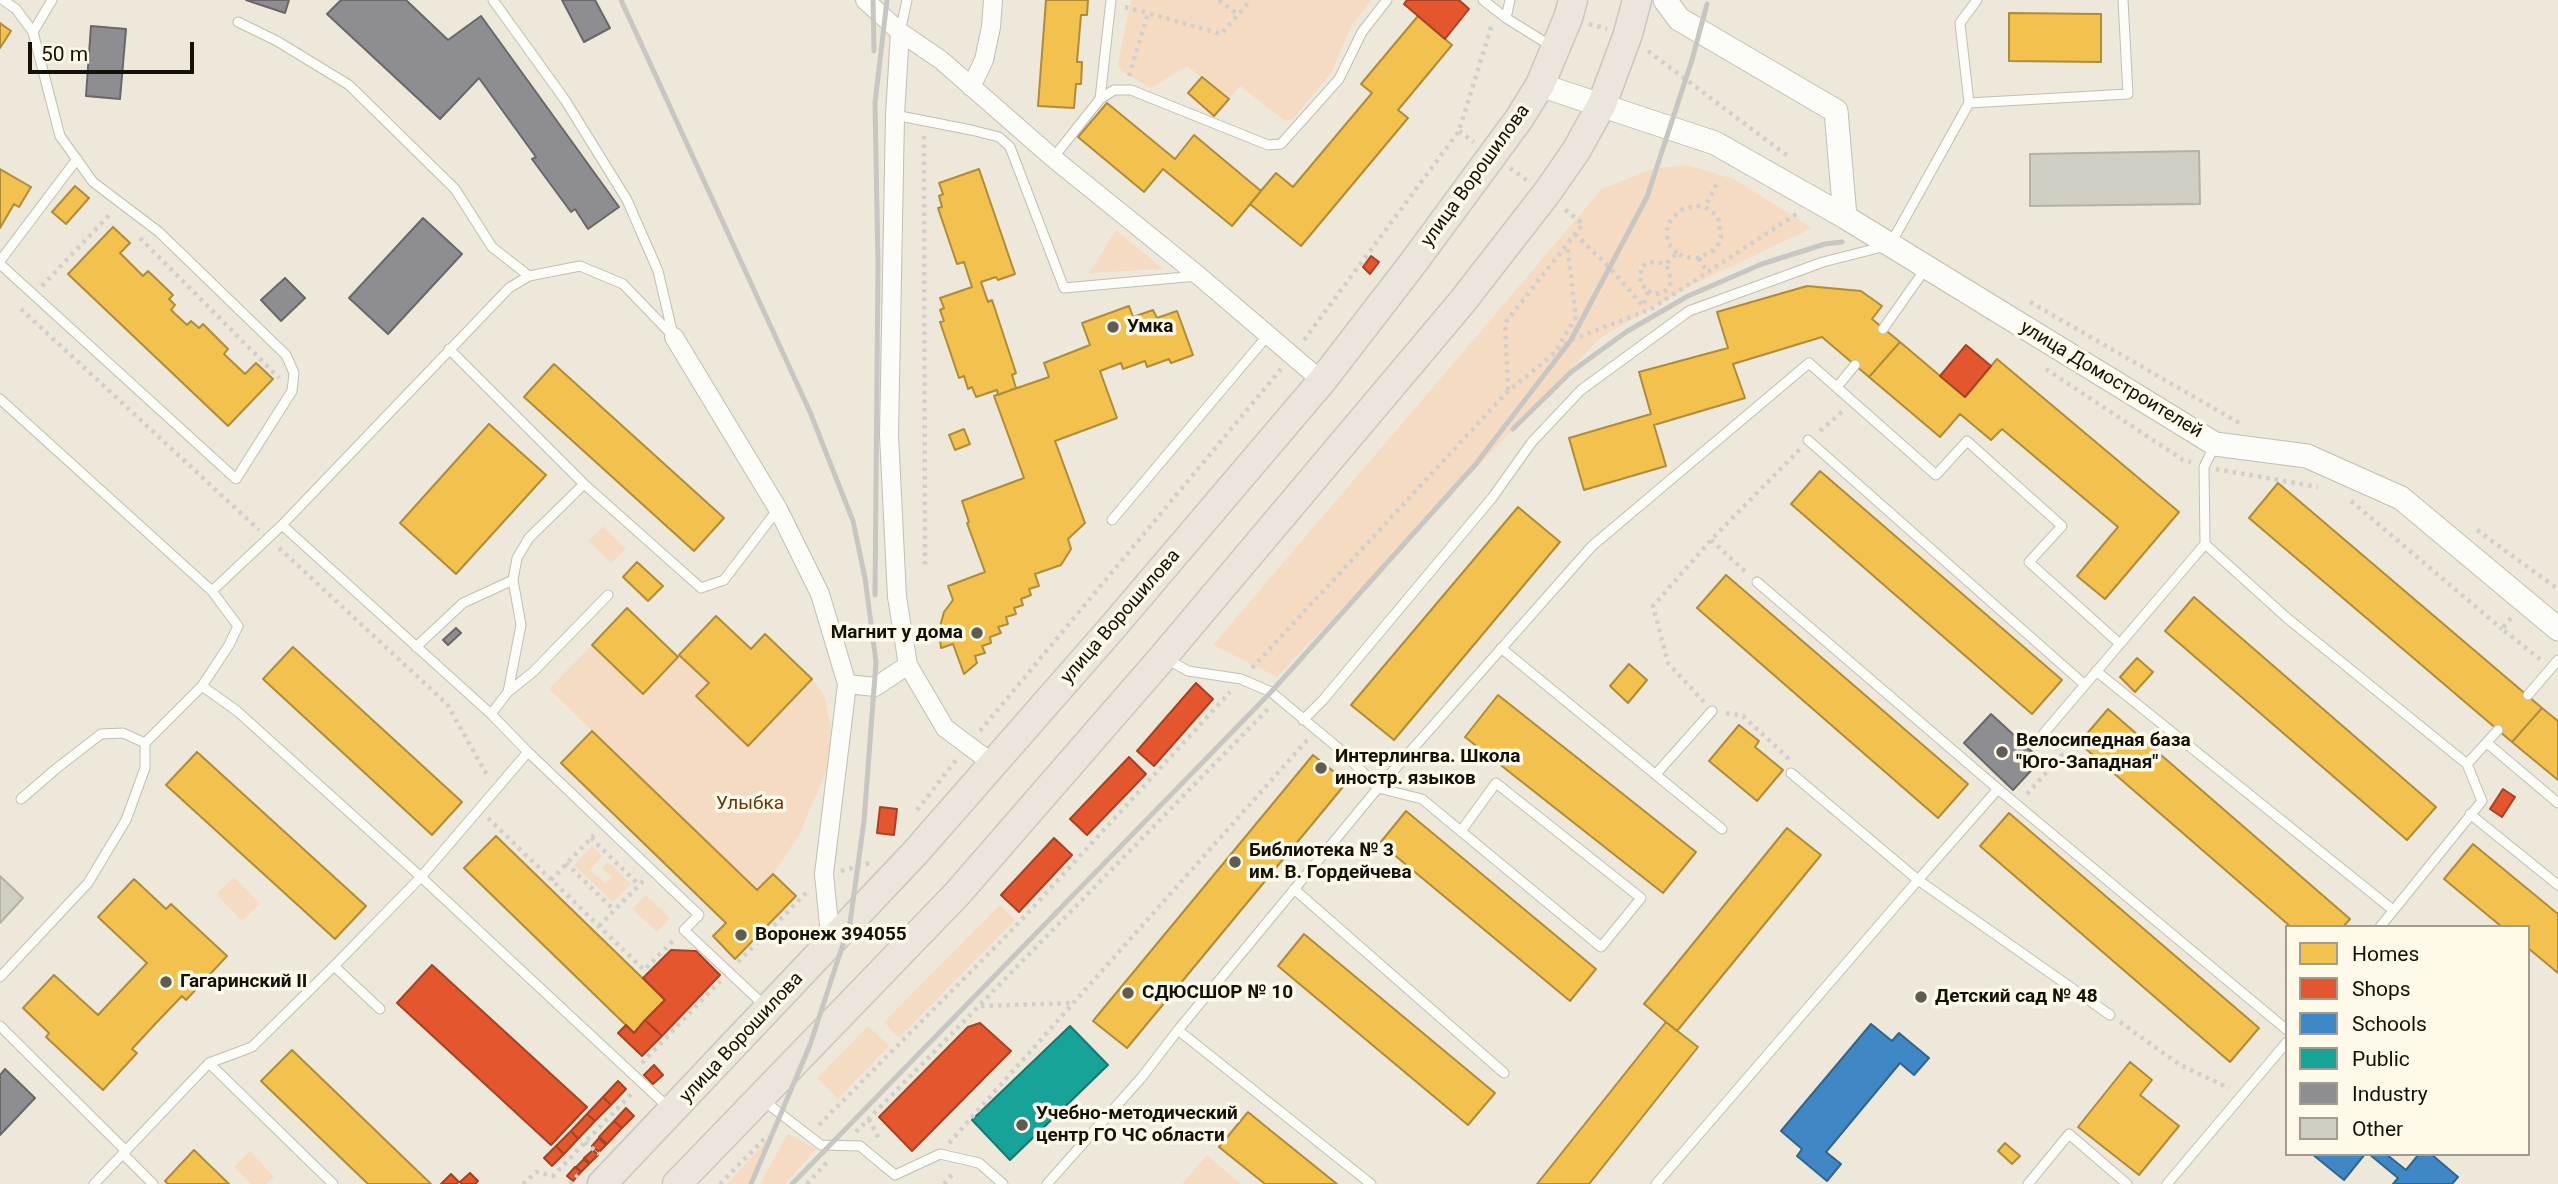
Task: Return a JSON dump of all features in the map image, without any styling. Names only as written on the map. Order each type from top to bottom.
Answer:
[{"type":"main road","points":[[677,1184],[957,894],[1163,657],[1462,302],[1576,151],[1602,104],[1628,34],[1637,0]]},
{"type":"main road","name":"улица Ворошилова","points":[[602,1184],[915,853],[1112,628],[1322,381],[1519,119],[1540,85],[1570,9]]},
{"type":"street","points":[[865,0],[900,32],[941,60],[1053,158],[1199,276],[1322,381]]},
{"type":"street","points":[[971,87],[984,60],[993,0]]},
{"type":"street","points":[[1665,0],[1679,19],[1836,111],[1845,217]]},
{"type":"street","points":[[900,32],[895,115],[889,435],[897,597],[908,665],[945,728],[992,763]]},
{"type":"street","name":"улица Домостроителей","points":[[1540,85],[1715,143],[1891,244],[2215,443],[2307,456],[2401,498],[2558,629]]},
{"type":"street","points":[[674,337],[778,509],[820,594],[847,684],[824,874],[831,944]]},
{"type":"street","points":[[847,684],[875,687],[908,665]]},
{"type":"lane","points":[[3,0],[16,9],[33,32],[57,127],[93,182],[159,232],[286,355],[294,373],[292,391],[236,480],[0,262],[76,159]]},
{"type":"lane","points":[[33,32],[52,0]]},
{"type":"lane","points":[[493,0],[565,100],[627,200],[658,271],[674,337]]},
{"type":"lane","points":[[900,32],[906,0]]},
{"type":"lane","points":[[1053,158],[1100,99],[1114,90],[1143,95],[1268,145],[1281,144],[1339,79],[1362,32],[1387,0]]},
{"type":"lane","points":[[1483,0],[1555,49]]},
{"type":"lane","points":[[1506,18],[1510,0]]},
{"type":"lane","points":[[1303,720],[1492,498],[1532,443],[1581,390],[1689,311],[1823,262],[1891,244],[1969,103],[1960,23],[1977,0]]},
{"type":"lane","points":[[1969,103],[2128,94],[2123,0]]},
{"type":"lane","points":[[1100,99],[1111,1]]},
{"type":"lane","points":[[238,22],[277,41],[349,85],[454,188],[492,247],[529,276]]},
{"type":"lane","points":[[895,115],[999,137],[1010,147],[1064,288],[1199,276]]},
{"type":"lane","points":[[212,591],[282,525],[509,288],[529,276],[580,266],[623,284],[674,337]]},
{"type":"lane","points":[[1883,329],[1927,267]]},
{"type":"lane","points":[[1112,520],[1268,335]]},
{"type":"lane","points":[[449,349],[584,484],[701,587],[724,580],[778,509]]},
{"type":"lane","points":[[1047,1184],[1142,1077],[1378,788],[1592,546],[1809,363],[1936,475],[1967,441],[2062,526],[2029,562],[2120,644]]},
{"type":"lane","points":[[1837,387],[1855,365]]},
{"type":"lane","points":[[0,399],[212,591],[238,626],[229,645],[202,685],[145,743],[145,768],[125,820],[88,883],[0,977]]},
{"type":"lane","points":[[1808,440],[2085,685]]},
{"type":"lane","points":[[2044,733],[2205,544],[2204,467],[2215,443]]},
{"type":"lane","points":[[508,692],[521,625],[513,580],[517,558],[529,538],[584,484]]},
{"type":"lane","points":[[282,525],[491,714],[699,915],[684,930],[769,1010]]},
{"type":"lane","points":[[2205,544],[2287,618],[2467,764],[2482,801],[2382,925]]},
{"type":"lane","points":[[416,647],[463,603],[513,580]]},
{"type":"lane","points":[[1757,582],[1998,789],[2285,1029]]},
{"type":"lane","points":[[491,714],[508,692],[533,672],[608,595]]},
{"type":"lane","points":[[1501,648],[1722,829]]},
{"type":"lane","points":[[1163,657],[1188,671],[1241,679],[1270,692],[1343,752],[1378,788],[1422,799],[1601,947],[1641,898],[1496,783],[1461,831]]},
{"type":"lane","points":[[2528,695],[2558,660]]},
{"type":"lane","points":[[2096,671],[2393,910]]},
{"type":"lane","points":[[202,685],[237,711],[421,877],[673,1111]]},
{"type":"lane","points":[[1656,774],[1712,711]]},
{"type":"lane","points":[[2467,764],[2498,730]]},
{"type":"lane","points":[[22,799],[101,734],[122,733],[145,743]]},
{"type":"lane","points":[[2487,743],[2558,803]]},
{"type":"lane","points":[[94,1184],[209,1063],[252,1048],[421,877],[528,752]]},
{"type":"lane","points":[[1791,773],[1918,880],[2110,1014]]},
{"type":"lane","points":[[1656,1184],[1998,789]]},
{"type":"lane","points":[[2470,814],[2558,885]]},
{"type":"lane","points":[[1294,889],[1504,1073]]},
{"type":"lane","points":[[334,966],[380,1009]]},
{"type":"lane","points":[[0,1026],[125,1152],[153,1184]]},
{"type":"lane","points":[[1178,1030],[1371,1184]]},
{"type":"lane","points":[[2167,1184],[2285,1044]]},
{"type":"lane","points":[[209,1063],[332,1184]]},
{"type":"lane","points":[[760,1098],[821,1145],[860,1146],[895,1175],[940,1154],[979,1163],[1003,1184]]},
{"type":"lane","points":[[2028,1184],[2069,1134],[2127,1184]]},
{"type":"path","points":[[1219,0],[1238,15]]},
{"type":"path","points":[[1111,1],[1221,34],[1251,0]]},
{"type":"path","points":[[1570,9],[1628,34],[1790,158]]},
{"type":"path","points":[[910,818],[1292,355],[1459,131],[1496,10]]},
{"type":"path","points":[[1125,90],[1148,13]]},
{"type":"path","points":[[924,121],[925,565]]},
{"type":"path","points":[[1705,207],[1718,181]]},
{"type":"path","points":[[1690,206],[1705,207],[1717,216],[1721,236],[1714,250],[1699,258],[1684,257],[1670,244],[1667,227],[1672,218],[1683,209],[1690,206]]},
{"type":"path","points":[[39,289],[113,212]]},
{"type":"path","points":[[808,1136],[1014,928],[1508,391],[1570,340],[1651,309],[1798,213],[1808,220]]},
{"type":"path","points":[[132,231],[292,391]]},
{"type":"path","points":[[1574,234],[1611,268],[1643,306],[1648,291]]},
{"type":"path","points":[[1555,353],[1576,317],[1567,244]]},
{"type":"path","points":[[1666,264],[1677,253]]},
{"type":"path","points":[[1699,258],[1708,272]]},
{"type":"path","points":[[1647,263],[1666,264],[1671,279],[1670,286],[1664,292],[1648,291],[1640,283],[1641,268],[1647,263]]},
{"type":"path","points":[[2019,295],[2244,426]]},
{"type":"path","points":[[2036,362],[2183,460],[2204,467],[2325,488]]},
{"type":"path","points":[[1791,773],[1787,757],[1743,716],[1712,711],[1668,663],[1653,606],[1711,540],[1808,440],[1854,402]]},
{"type":"path","points":[[2349,499],[2502,629]]},
{"type":"path","points":[[2468,523],[2558,589]]},
{"type":"path","points":[[1711,540],[1757,582]]},
{"type":"path","points":[[807,1184],[1278,698]]},
{"type":"path","points":[[940,1154],[1316,731]]},
{"type":"path","points":[[2017,805],[2062,755],[2044,733]]},
{"type":"path","points":[[480,810],[644,970],[684,930]]},
{"type":"path","points":[[551,880],[605,824]]},
{"type":"path","points":[[591,838],[639,885]]},
{"type":"path","points":[[523,1184],[536,1172],[553,1176],[638,1087],[633,1072],[824,874],[858,868],[877,860]]},
{"type":"path","points":[[566,863],[614,910]]},
{"type":"path","points":[[599,926],[653,870]]},
{"type":"path","points":[[980,1006],[1074,1003]]},
{"type":"path","points":[[2110,1014],[2180,1065],[2242,1095]]},
{"type":"path","points":[[720,1184],[768,1135]]},
{"type":"green space","points":[[1131,0],[1372,0],[1351,26],[1332,72],[1293,119],[1285,121],[1240,86],[1229,99],[1187,66],[1151,88],[1121,71],[1118,63]]},
{"type":"green space","points":[[1687,165],[1734,179],[1812,228],[1690,286],[1600,338],[1277,677],[1213,645],[1602,189],[1652,169]]},
{"type":"green space","points":[[1116,230],[1163,269],[1089,273]]},
{"type":"green space","points":[[603,526],[626,549],[611,563],[589,541]]},
{"type":"green space","name":"Улыбка","points":[[592,645],[643,693],[679,655],[709,683],[696,696],[748,745],[812,679],[824,695],[831,727],[829,765],[799,835],[773,874],[757,890],[549,689]]},
{"type":"green space","points":[[592,846],[602,856],[590,870],[605,883],[611,877],[602,868],[608,862],[631,884],[613,902],[574,865]]},
{"type":"green space","points":[[234,877],[260,904],[242,921],[216,894]]},
{"type":"green space","points":[[646,895],[670,918],[657,932],[632,909]]},
{"type":"green space","points":[[1000,905],[1015,920],[899,1038],[884,1022]]},
{"type":"green space","points":[[868,1026],[889,1046],[838,1099],[817,1078]]},
{"type":"green space","points":[[788,1133],[816,1149],[785,1184],[760,1184]]},
{"type":"green space","points":[[768,1139],[748,1184],[727,1184]]},
{"type":"green space","points":[[250,1151],[274,1177],[266,1184],[251,1184],[234,1167]]},
{"type":"green space","points":[[1207,1155],[1241,1184],[1182,1184]]},
{"type":"building: Homes","points":[[1046,0],[1088,0],[1087,15],[1081,15],[1077,62],[1082,62],[1081,84],[1076,84],[1074,108],[1038,106]]},
{"type":"building: Homes","points":[[2009,13],[2101,14],[2101,62],[2009,61]]},
{"type":"building: Homes","points":[[1418,16],[1452,45],[1398,110],[1408,118],[1301,246],[1250,204],[1276,173],[1293,187],[1372,93],[1361,84]]},
{"type":"building: Homes","points":[[0,23],[11,31],[0,48]]},
{"type":"building: Homes","points":[[1202,77],[1229,99],[1214,116],[1188,93]]},
{"type":"building: Homes","points":[[1107,103],[1175,159],[1194,135],[1261,191],[1232,226],[1163,169],[1144,192],[1078,137]]},
{"type":"building: Homes","points":[[0,169],[31,187],[19,207],[14,204],[0,228]]},
{"type":"building: Homes","points":[[979,169],[1015,274],[981,282],[988,302],[992,300],[1016,373],[1012,375],[1016,388],[998,395],[997,390],[976,397],[972,387],[968,389],[964,376],[959,378],[940,322],[944,321],[940,310],[944,308],[940,298],[972,287],[964,262],[957,264],[938,208],[942,207],[939,196],[943,194],[939,183]]},
{"type":"building: Homes","points":[[75,186],[89,198],[66,224],[52,212]]},
{"type":"building: Homes","points":[[113,227],[130,243],[120,253],[143,276],[148,271],[173,295],[169,299],[175,305],[171,310],[187,325],[191,321],[199,328],[203,324],[228,349],[224,354],[245,374],[256,363],[273,379],[228,426],[68,274]]},
{"type":"building: Homes","points":[[1807,286],[1861,291],[1882,306],[1872,319],[1900,342],[1869,377],[1822,337],[1733,364],[1745,398],[1654,425],[1666,466],[1584,490],[1569,438],[1651,414],[1639,372],[1728,348],[1717,312]]},
{"type":"building: Homes","points":[[1129,306],[1133,317],[1153,310],[1157,318],[1177,311],[1193,355],[1171,363],[1169,359],[1147,367],[1145,361],[1123,369],[1121,363],[1100,371],[1117,418],[1055,441],[1085,523],[1068,539],[1071,549],[1061,565],[1035,574],[1039,586],[1029,589],[1031,595],[1021,599],[1023,605],[1014,608],[1016,614],[1006,617],[1008,624],[998,627],[1001,633],[990,637],[991,643],[982,646],[985,653],[975,656],[977,663],[964,674],[953,644],[941,648],[939,630],[944,612],[953,600],[948,586],[985,572],[962,501],[1024,478],[994,396],[1049,377],[1044,363],[1090,345],[1082,323]]},
{"type":"building: Homes","points":[[1900,342],[1965,397],[1997,359],[2179,512],[2105,599],[2077,576],[2118,527],[2002,429],[1991,440],[1960,414],[1940,437],[1869,377]]},
{"type":"building: Homes","points":[[554,364],[724,518],[694,551],[524,397]]},
{"type":"building: Homes","points":[[489,424],[546,475],[456,574],[400,523]]},
{"type":"building: Homes","points":[[964,429],[970,444],[955,450],[949,435]]},
{"type":"building: Homes","points":[[1820,471],[2062,680],[2032,714],[1791,504]]},
{"type":"building: Homes","points":[[2278,483],[2542,708],[2512,742],[2249,518]]},
{"type":"building: Homes","points":[[1518,507],[1560,542],[1394,740],[1351,705]]},
{"type":"building: Homes","points":[[637,562],[663,586],[648,601],[623,577]]},
{"type":"building: Homes","points":[[1726,575],[1968,784],[1938,818],[1697,608]]},
{"type":"building: Homes","points":[[2194,597],[2436,807],[2407,840],[2165,631]]},
{"type":"building: Homes","points":[[627,608],[678,657],[643,694],[592,645]]},
{"type":"building: Homes","points":[[716,616],[751,649],[765,634],[812,679],[748,746],[696,696],[709,683],[679,655]]},
{"type":"building: Homes","points":[[293,647],[462,802],[432,835],[263,679]]},
{"type":"building: Homes","points":[[2137,658],[2153,672],[2135,692],[2120,677]]},
{"type":"building: Homes","points":[[1629,664],[1647,680],[1628,703],[1610,686]]},
{"type":"building: Homes","points":[[1498,695],[1696,852],[1663,893],[1465,737]]},
{"type":"building: Homes","points":[[2542,708],[2558,721],[2558,780],[2512,742]]},
{"type":"building: Homes","points":[[2108,709],[2350,919],[2345,925],[2289,925],[2079,743]]},
{"type":"building: Homes","points":[[1739,725],[1759,741],[1755,747],[1783,770],[1757,801],[1709,761]]},
{"type":"building: Homes","points":[[592,731],[757,890],[773,874],[796,896],[735,959],[713,936],[726,923],[561,763]]},
{"type":"building: Homes","points":[[197,752],[366,906],[335,939],[166,785]]},
{"type":"building: Homes","points":[[1313,755],[1347,782],[1127,1048],[1093,1021]]},
{"type":"building: Homes","points":[[1406,811],[1596,969],[1570,1001],[1380,843]]},
{"type":"building: Homes","points":[[2009,813],[2259,1028],[2230,1062],[1980,846]]},
{"type":"building: Homes","points":[[1787,828],[1821,855],[1677,1031],[1644,1004]]},
{"type":"building: Homes","points":[[496,836],[665,1000],[634,1033],[464,868]]},
{"type":"building: Homes","points":[[2473,844],[2558,914],[2558,973],[2530,950],[2530,925],[2500,925],[2444,879]]},
{"type":"building: Homes","name":"Гагаринский II","points":[[134,879],[166,909],[171,904],[227,956],[186,1000],[182,996],[132,1049],[137,1053],[103,1090],[46,1037],[49,1033],[23,1008],[54,975],[98,1015],[147,963],[98,917]]},
{"type":"building: Homes","points":[[1304,934],[1495,1093],[1468,1125],[1278,966]]},
{"type":"building: Homes","points":[[1666,1022],[1698,1047],[1589,1184],[1537,1184]]},
{"type":"building: Homes","points":[[292,1050],[431,1184],[368,1184],[261,1081]]},
{"type":"building: Homes","points":[[2130,1062],[2152,1080],[2140,1095],[2179,1126],[2139,1175],[2078,1127]]},
{"type":"building: Homes","points":[[1248,1112],[1337,1184],[1265,1184],[1219,1147]]},
{"type":"building: Homes","points":[[2005,1143],[2020,1156],[2012,1164],[1998,1151]]},
{"type":"building: Homes","points":[[194,1150],[229,1184],[168,1184],[165,1181]]},
{"type":"building: Shops","points":[[1407,0],[1459,0],[1469,9],[1445,39],[1404,4]]},
{"type":"building: Shops","points":[[1371,256],[1379,262],[1370,274],[1363,267]]},
{"type":"building: Shops","points":[[1966,345],[1991,366],[1965,397],[1940,376]]},
{"type":"building: Shops","points":[[1196,683],[1213,699],[1154,766],[1137,751]]},
{"type":"building: Shops","points":[[1129,757],[1146,774],[1087,835],[1070,819]]},
{"type":"building: Shops","points":[[2503,789],[2515,797],[2502,817],[2490,809]]},
{"type":"building: Shops","points":[[880,807],[897,809],[894,835],[877,833]]},
{"type":"building: Shops","points":[[1054,838],[1072,855],[1019,912],[1001,895]]},
{"type":"building: Shops","points":[[671,950],[696,951],[720,975],[662,1036],[645,1020],[665,1000],[643,978]]},
{"type":"building: Shops","points":[[432,965],[587,1107],[551,1145],[397,1003]]},
{"type":"building: Shops","points":[[645,1020],[662,1036],[642,1056],[618,1033],[626,1025],[634,1033]]},
{"type":"building: Shops","points":[[980,1023],[1011,1051],[912,1151],[879,1117],[968,1027]]},
{"type":"building: Shops","points":[[654,1065],[663,1075],[653,1084],[644,1075]]},
{"type":"building: Shops","points":[[618,1081],[626,1089],[611,1105],[603,1097]]},
{"type":"building: Shops","points":[[603,1097],[611,1105],[595,1121],[587,1114]]},
{"type":"building: Shops","points":[[626,1108],[634,1116],[622,1128],[614,1121]]},
{"type":"building: Shops","points":[[587,1114],[595,1121],[578,1139],[571,1131]]},
{"type":"building: Shops","points":[[614,1121],[622,1128],[607,1144],[599,1137]]},
{"type":"building: Shops","points":[[571,1131],[578,1139],[564,1154],[556,1146]]},
{"type":"building: Shops","points":[[599,1138],[606,1145],[599,1152],[592,1146]]},
{"type":"building: Shops","points":[[556,1146],[564,1154],[552,1166],[544,1158]]},
{"type":"building: Shops","points":[[593,1150],[598,1155],[590,1163],[584,1158]]},
{"type":"building: Shops","points":[[584,1159],[589,1164],[581,1172],[576,1167]]},
{"type":"building: Shops","points":[[575,1167],[581,1172],[573,1181],[567,1176]]},
{"type":"building: Shops","points":[[470,1173],[478,1181],[475,1184],[462,1184],[460,1182]]},
{"type":"building: Shops","points":[[451,1174],[459,1182],[441,1184]]},
{"type":"building: Schools","points":[[1871,1024],[1892,1041],[1899,1033],[1929,1058],[1914,1075],[1900,1063],[1826,1152],[1841,1164],[1827,1181],[1797,1156],[1802,1149],[1781,1131]]},
{"type":"building: Schools","points":[[2314,1156],[2363,1156],[2344,1180]]},
{"type":"building: Schools","points":[[2371,1156],[2388,1156],[2406,1170],[2417,1156],[2433,1156],[2458,1177],[2452,1184],[2393,1184],[2398,1178]]},
{"type":"building: Public","points":[[1070,1026],[1108,1065],[1010,1160],[972,1120]]},
{"type":"building: Industry","points":[[246,0],[289,0],[285,13]]},
{"type":"building: Industry","points":[[341,0],[406,0],[448,40],[481,16],[619,207],[588,229],[575,209],[571,212],[532,159],[536,157],[479,78],[440,119],[327,14]]},
{"type":"building: Industry","points":[[562,0],[595,0],[610,28],[584,42]]},
{"type":"building: Industry","points":[[91,26],[126,29],[120,99],[86,96]]},
{"type":"building: Industry","points":[[423,218],[462,254],[388,334],[349,298]]},
{"type":"building: Industry","points":[[285,278],[305,298],[281,321],[261,300]]},
{"type":"building: Industry","points":[[456,628],[461,633],[448,645],[443,640]]},
{"type":"building: Industry","name":"Велосипедная база \"Юго-Западная\"","points":[[1991,714],[2041,760],[2013,790],[1964,743]]},
{"type":"building: Industry","points":[[5,1069],[35,1098],[0,1135],[0,1075]]},
{"type":"building: Other","points":[[2199,151],[2200,204],[2030,206],[2030,154]]},
{"type":"building: Other","points":[[0,876],[23,898],[0,923]]},
{"type":"railway","points":[[621,0],[810,412],[853,521],[865,578],[876,662],[864,821],[850,923],[810,1045],[751,1184]]},
{"type":"railway","points":[[873,0],[874,51]]},
{"type":"railway","points":[[875,595],[878,265],[875,103],[887,0]]},
{"type":"railway","points":[[792,1184],[1271,692],[1475,465],[1571,340],[1647,197],[1692,60],[1707,4]]},
{"type":"railway","points":[[1513,429],[1571,372],[1626,332],[1688,296],[1762,264],[1825,244],[1842,242]]},
{"type":"place","name":"Умка","points":[[1113,327]]},
{"type":"place","name":"Магнит у дома","points":[[977,633]]},
{"type":"place","name":"Велосипедная база \"Юго-Западная\"","points":[[2002,752]]},
{"type":"place","name":"Интерлингва. Школа иностр. языков","points":[[1321,768]]},
{"type":"place","name":"Библиотека № 3 им. В. Гордейчева","points":[[1235,862]]},
{"type":"place","name":"Воронеж 394055","points":[[741,935]]},
{"type":"place","name":"Гагаринский II","points":[[166,982]]},
{"type":"place","name":"СДЮСШОР № 10","points":[[1128,993]]},
{"type":"place","name":"Детский сад № 48","points":[[1921,997]]},
{"type":"place","name":"Учебно-методический центр ГО ЧС области","points":[[1022,1125]]}]
